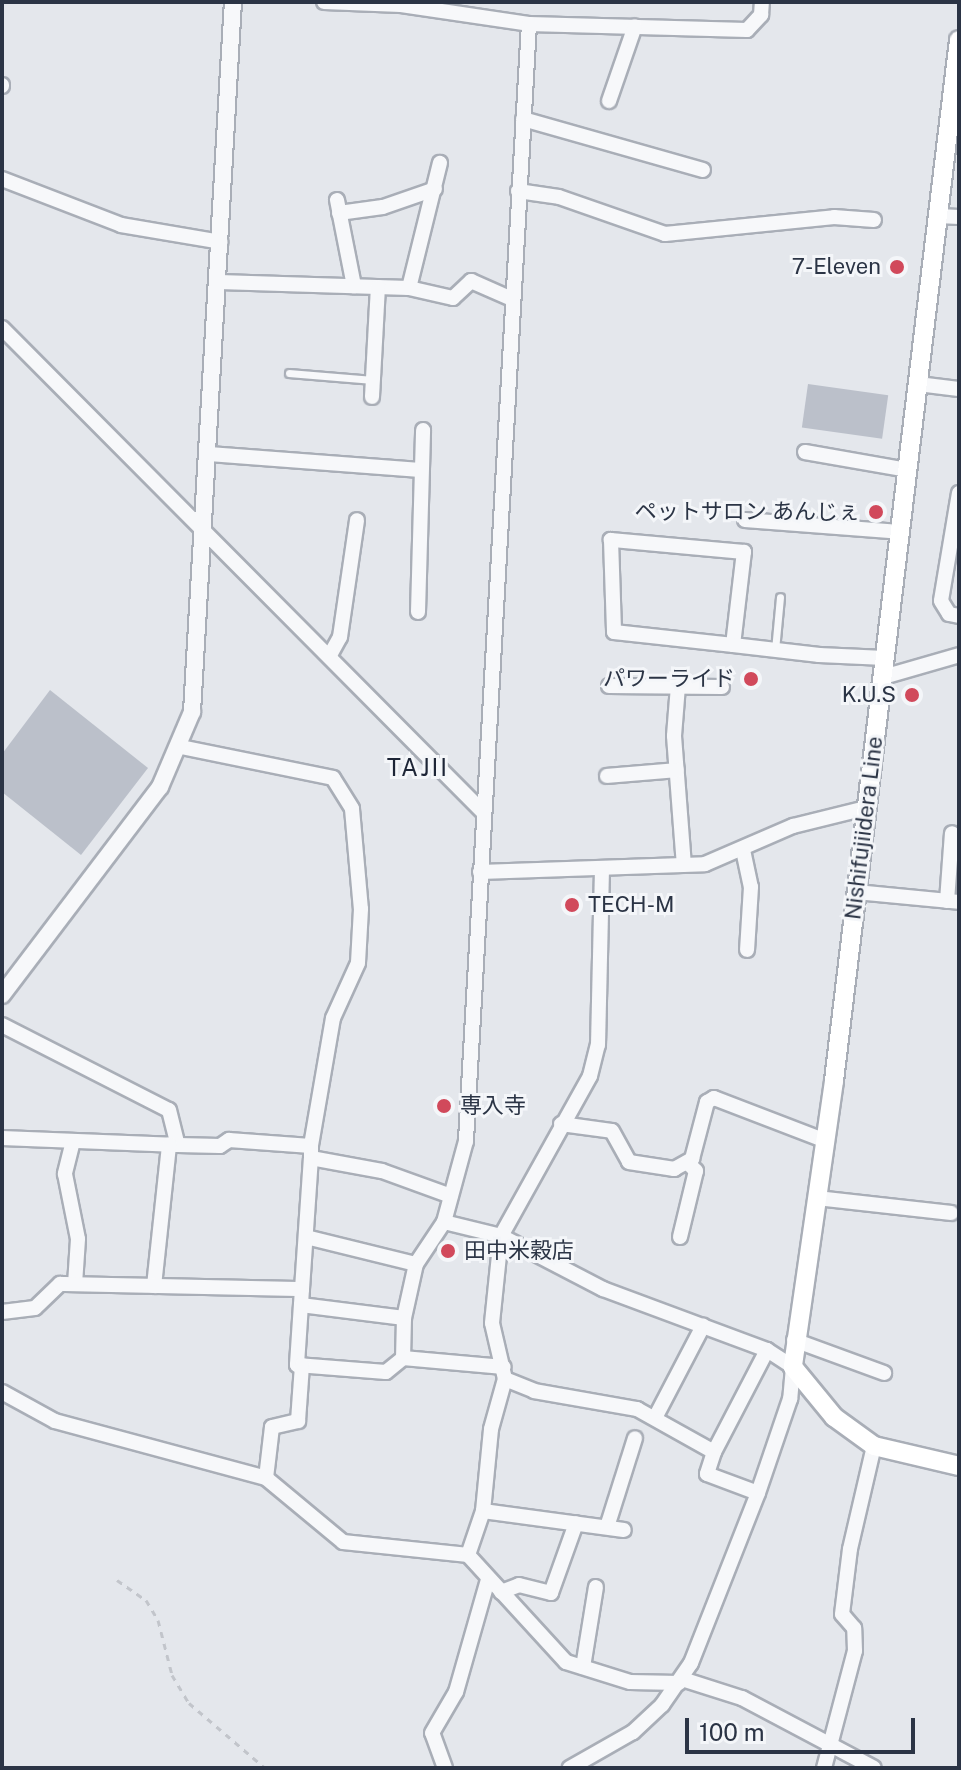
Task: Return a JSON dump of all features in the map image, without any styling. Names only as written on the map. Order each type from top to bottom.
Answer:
[{"type":"main road","name":"Nishifujiidera Line","points":[[793,1367],[794,1340],[826,1141],[959,40]]},
{"type":"main road","points":[[793,1367],[834,1417],[874,1446],[959,1466]]},
{"type":"street","points":[[2,995],[160,787],[181,747],[195,686],[233,2]]},
{"type":"street","points":[[324,2],[462,8],[529,24],[747,30],[761,15],[762,2]]},
{"type":"street","points":[[403,1358],[404,1318],[416,1264],[444,1222],[466,1141],[529,24]]},
{"type":"street","points":[[609,101],[635,26]]},
{"type":"street","points":[[523,119],[703,170]]},
{"type":"street","points":[[409,288],[440,163]]},
{"type":"street","points":[[2,179],[121,225],[221,242]]},
{"type":"street","points":[[354,286],[338,206],[383,207],[435,189]]},
{"type":"street","points":[[518,191],[559,197],[665,234],[834,217],[874,220]]},
{"type":"street","points":[[938,216],[959,217]]},
{"type":"street","points":[[219,282],[409,288],[453,298],[471,281],[512,299]]},
{"type":"street","points":[[372,397],[378,375],[378,287]]},
{"type":"street","points":[[2,328],[483,812]]},
{"type":"street","points":[[918,384],[959,389]]},
{"type":"street","points":[[418,612],[423,430]]},
{"type":"street","points":[[805,452],[908,470]]},
{"type":"street","points":[[209,454],[420,470]]},
{"type":"street","points":[[959,493],[941,601],[949,614],[959,616]]},
{"type":"street","points":[[330,655],[340,637],[357,520]]},
{"type":"street","points":[[745,520],[900,532]]},
{"type":"street","points":[[733,645],[744,552],[611,540],[614,632],[775,650],[885,658]]},
{"type":"street","points":[[883,677],[959,655]]},
{"type":"street","points":[[609,686],[722,687]]},
{"type":"street","points":[[678,686],[677,770],[684,865]]},
{"type":"street","points":[[181,747],[333,778],[352,809],[361,909],[358,963],[333,1018],[311,1152],[301,1305],[302,1365],[298,1421],[272,1427],[266,1478]]},
{"type":"street","points":[[607,776],[677,770]]},
{"type":"street","points":[[480,872],[684,865],[743,850],[793,826],[866,808]]},
{"type":"street","points":[[856,892],[953,901],[952,833]]},
{"type":"street","points":[[743,850],[751,887],[747,950]]},
{"type":"street","points":[[468,1555],[483,1511],[491,1429],[505,1373],[492,1323],[501,1236],[590,1076],[598,1045],[602,869]]},
{"type":"street","points":[[2,1025],[169,1110],[173,1145],[154,1286]]},
{"type":"street","points":[[561,1124],[612,1131],[629,1162],[674,1169],[688,1163],[707,1102],[714,1098],[826,1141]]},
{"type":"street","points":[[2,1138],[220,1146],[229,1140],[311,1152],[382,1171],[451,1196]]},
{"type":"street","points":[[73,1141],[65,1174],[78,1239],[75,1284]]},
{"type":"street","points":[[680,1237],[696,1171],[688,1163]]},
{"type":"street","points":[[817,1198],[951,1213]]},
{"type":"street","points":[[444,1222],[501,1236],[603,1289],[767,1350],[793,1367],[790,1399],[758,1493],[680,1681],[633,1732],[570,1768]]},
{"type":"street","points":[[306,1237],[416,1264]]},
{"type":"street","points":[[2,1312],[35,1308],[60,1284],[302,1289]]},
{"type":"street","points":[[301,1305],[404,1318]]},
{"type":"street","points":[[656,1416],[703,1326]]},
{"type":"street","points":[[794,1340],[884,1373]]},
{"type":"street","points":[[758,1493],[707,1474],[714,1452],[767,1350]]},
{"type":"street","points":[[302,1365],[386,1372],[403,1358],[505,1373],[656,1416],[714,1452]]},
{"type":"street","points":[[2,1392],[55,1421],[266,1478],[343,1542],[468,1555],[566,1662],[630,1682],[680,1681],[742,1698],[829,1747],[874,1768]]},
{"type":"street","points":[[607,1527],[635,1438]]},
{"type":"street","points":[[824,1768],[855,1651],[854,1628],[842,1614],[850,1549],[874,1446]]},
{"type":"street","points":[[483,1511],[624,1530]]},
{"type":"street","points":[[501,1592],[519,1585],[551,1593],[576,1523]]},
{"type":"street","points":[[445,1768],[432,1733],[456,1692],[488,1580]]},
{"type":"street","points":[[583,1667],[596,1587]]},
{"type":"lane","points":[[289,373],[378,375]]},
{"type":"lane","points":[[775,650],[780,597]]},
{"type":"path","points":[[117,1580],[146,1600],[158,1620],[172,1675],[189,1703],[265,1768]]},
{"type":"building","points":[[808,384],[888,395],[882,439],[802,428]]},
{"type":"building","points":[[50,690],[148,768],[81,855],[2,792],[2,754]]},
{"type":"place","name":"7-Eleven","points":[[897,267]]},
{"type":"place","name":"ペットサロン あんじぇ","points":[[876,512]]},
{"type":"place","name":"パワーライド","points":[[751,679]]},
{"type":"place","name":"K.U.S","points":[[912,695]]},
{"type":"place","name":"TECH-M","points":[[572,905]]},
{"type":"place","name":"専入寺","points":[[444,1106]]},
{"type":"place","name":"田中米穀店","points":[[448,1251]]},
{"type":"district","name":"TAJII","points":[[418,768]]}]
